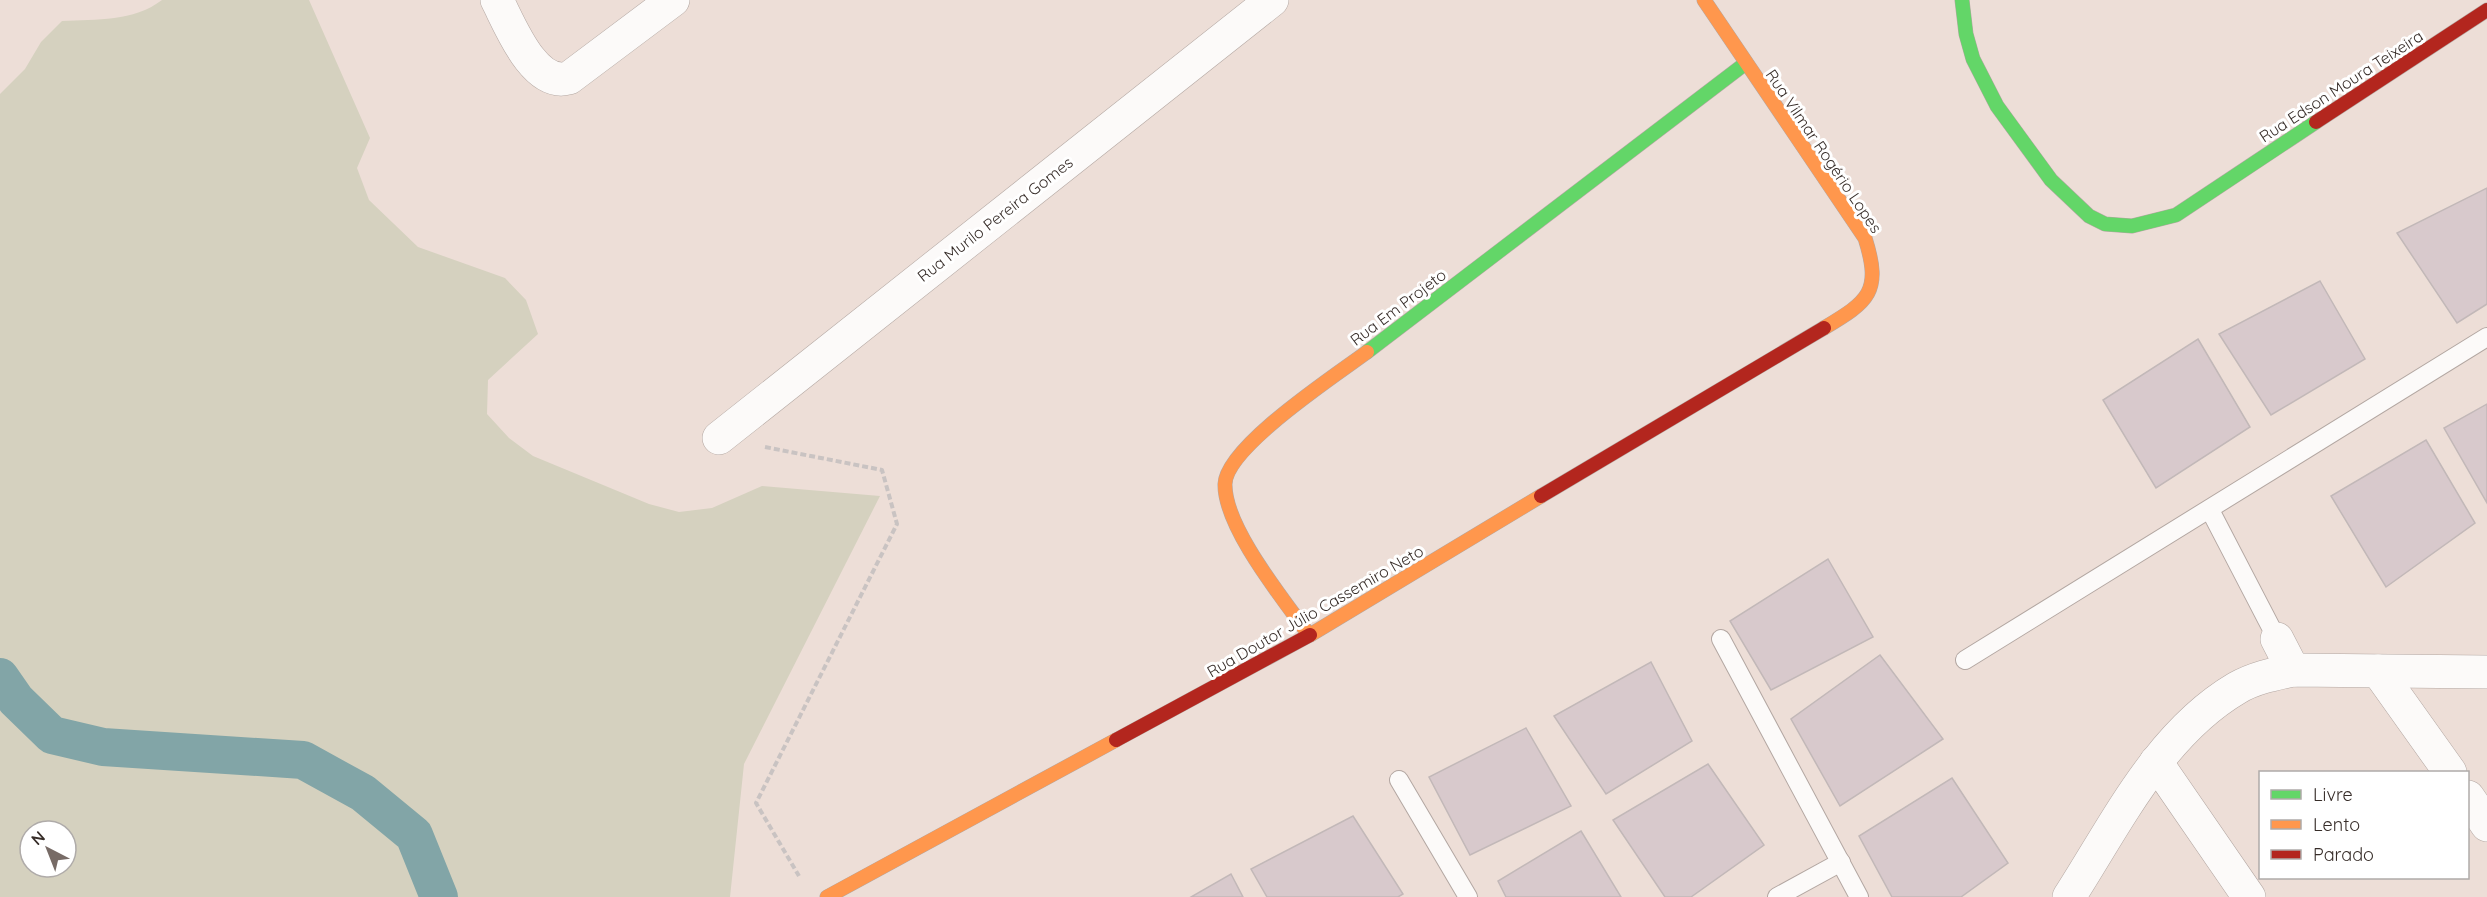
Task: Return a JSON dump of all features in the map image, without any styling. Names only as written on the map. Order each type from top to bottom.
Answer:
[{"type":"street","points":[[497,0],[527,56],[550,79],[559,81],[568,78],[673,0]]},
{"type":"street","name":"Rua Murilo Pereira Gomes","points":[[718,438],[1272,0]]},
{"type":"street","name":"Rua Vilmar Rogério Lopes","points":[[1704,0],[1865,238],[1875,272],[1870,292],[1857,308],[1810,339]]},
{"type":"street","name":"Rua Edson Moura Teixeira","points":[[1962,0],[1963,26],[1976,68],[2006,118],[2072,204],[2103,224],[2142,225],[2176,215],[2487,10]]},
{"type":"street","name":"Rua Em Projeto","points":[[1309,636],[1232,518],[1225,484],[1234,457],[1264,430],[1746,63]]},
{"type":"street","name":"Rua Doutor Júlio Cassemiro Neto","points":[[827,897],[1309,636],[1810,339]]},
{"type":"street","points":[[2277,639],[2293,670]]},
{"type":"street","points":[[2069,897],[2156,762],[2189,725],[2237,688],[2270,675],[2293,670],[2487,672]]},
{"type":"street","points":[[2379,671],[2449,771]]},
{"type":"street","points":[[2156,762],[2249,897]]},
{"type":"street","points":[[2469,798],[2487,825]]},
{"type":"lane","points":[[1965,660],[2487,337]]},
{"type":"lane","points":[[2210,510],[2277,639]]},
{"type":"lane","points":[[1721,639],[1859,897]]},
{"type":"lane","points":[[1399,780],[1468,897]]},
{"type":"lane","points":[[1777,897],[1841,862]]},
{"type":"path","points":[[718,438],[882,470],[897,524],[756,803],[800,878]]},
{"type":"shaded area","points":[[162,0],[309,0],[370,138],[357,168],[369,200],[418,247],[505,278],[526,300],[538,334],[488,380],[487,414],[509,438],[533,456],[649,504],[679,512],[712,508],[762,486],[880,496],[744,764],[730,897],[0,897],[0,94],[25,69],[41,42],[62,21],[114,18],[139,12]]},
{"type":"building","points":[[2487,188],[2487,304],[2457,323],[2397,233]]},
{"type":"building","points":[[2320,281],[2365,359],[2271,415],[2219,334]]},
{"type":"building","points":[[2198,339],[2250,427],[2156,488],[2103,400]]},
{"type":"building","points":[[2487,404],[2487,503],[2444,428]]},
{"type":"building","points":[[2426,440],[2475,523],[2386,587],[2331,496]]},
{"type":"building","points":[[1828,559],[1873,637],[1771,690],[1730,621]]},
{"type":"building","points":[[1880,655],[1943,739],[1840,806],[1791,719]]},
{"type":"building","points":[[1651,662],[1692,741],[1606,794],[1554,716]]},
{"type":"building","points":[[1526,728],[1571,806],[1470,855],[1429,777]]},
{"type":"building","points":[[1708,764],[1764,845],[1691,897],[1665,897],[1613,820]]},
{"type":"building","points":[[1952,778],[2008,863],[1961,897],[1892,897],[1859,836]]},
{"type":"building","points":[[1353,816],[1403,894],[1398,897],[1267,897],[1251,869]]},
{"type":"building","points":[[1581,831],[1621,897],[1506,897],[1498,881]]},
{"type":"building","points":[[1231,874],[1243,897],[1191,897]]},
{"type":"waterway","points":[[0,677],[16,700],[52,735],[103,747],[303,760],[363,793],[414,835],[439,897]]},
{"type":"traffic: fast","points":[[1962,0],[1966,34],[1973,59],[1997,106],[2051,180],[2089,216],[2105,224],[2132,226],[2176,215],[2316,122]]},
{"type":"traffic: fast","points":[[1367,352],[1746,63]]},
{"type":"traffic: slow","points":[[1704,0],[1865,238],[1872,271],[1868,293],[1852,310],[1824,328]]},
{"type":"traffic: slow","points":[[1309,635],[1271,583],[1245,541],[1234,521],[1227,501],[1225,484],[1230,469],[1243,451],[1262,432],[1367,352]]},
{"type":"traffic: slow","points":[[1310,635],[1541,496]]},
{"type":"traffic: slow","points":[[827,897],[1116,740]]},
{"type":"traffic: jam","points":[[2316,122],[2487,10]]},
{"type":"traffic: jam","points":[[1541,496],[1824,328]]},
{"type":"traffic: jam","points":[[1116,740],[1310,635]]}]
